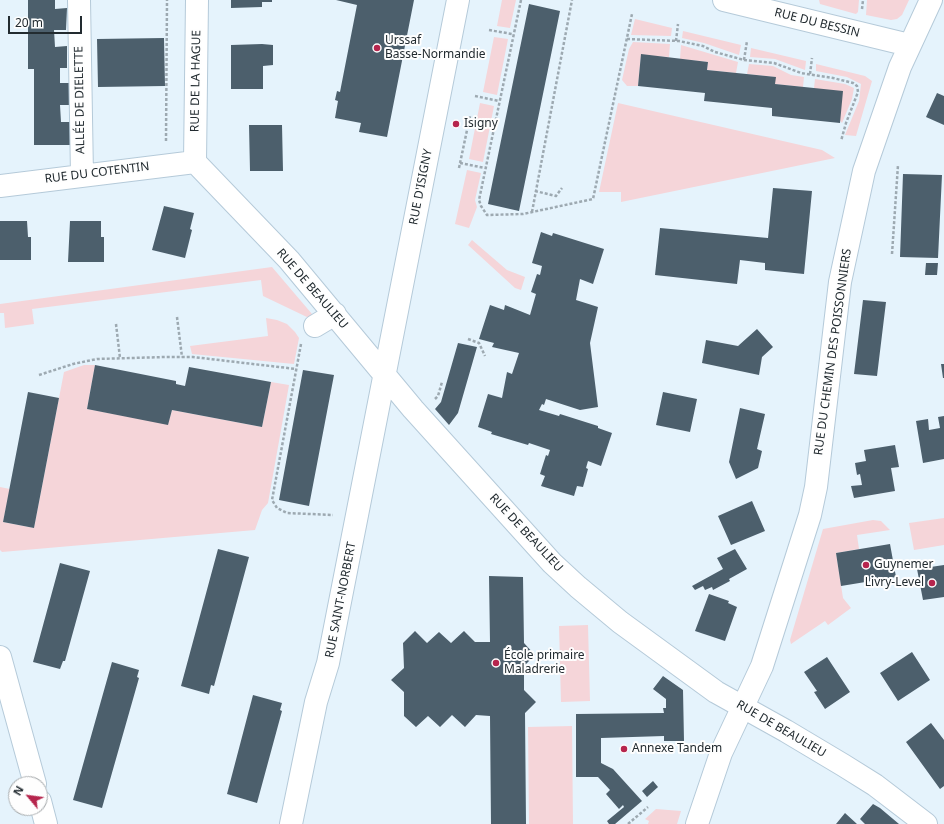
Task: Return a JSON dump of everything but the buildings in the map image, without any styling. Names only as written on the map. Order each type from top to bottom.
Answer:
[{"type":"street","name":"ALLÉE DE DIELETTE","points":[[78,0],[82,175]]},
{"type":"street","name":"RUE DE LA HAGUE","points":[[195,162],[197,0]]},
{"type":"street","name":"RUE D'ISIGNY","points":[[384,375],[458,0]]},
{"type":"street","name":"RUE DU BESSIN","points":[[724,0],[909,45]]},
{"type":"street","name":"RUE DU CHEMIN DES POISSONNIERS","points":[[697,824],[721,753],[762,666],[810,515],[816,487],[840,282],[866,165],[909,45],[932,0]]},
{"type":"street","name":"RUE DU COTENTIN","points":[[0,186],[195,162]]},
{"type":"street","name":"RUE DE BEAULIEU","points":[[195,162],[289,260],[384,375],[463,465],[563,573],[620,622],[716,692],[875,785],[926,824]]},
{"type":"street","points":[[308,333],[335,314]]},
{"type":"street","name":"RUE SAINT-NORBERT","points":[[291,824],[316,702],[328,663],[384,375]]},
{"type":"street","points":[[0,657],[33,776]]},
{"type":"path","points":[[166,143],[167,0]]},
{"type":"path","points":[[520,0],[479,200],[487,215],[532,212],[593,199],[632,14]]},
{"type":"path","points":[[532,212],[572,0]]},
{"type":"path","points":[[676,41],[678,24]]},
{"type":"path","points":[[489,30],[512,34]]},
{"type":"path","points":[[627,39],[676,41],[703,46],[715,52],[744,60],[774,63],[793,71],[846,80],[858,86],[856,100],[846,123],[841,141]]},
{"type":"path","points":[[744,60],[747,41]]},
{"type":"path","points":[[810,74],[812,58]]},
{"type":"path","points":[[475,96],[499,101]]},
{"type":"path","points":[[459,168],[470,116]]},
{"type":"path","points":[[460,163],[485,168]]},
{"type":"path","points":[[892,254],[898,165]]},
{"type":"path","points":[[535,191],[556,196],[562,188]]},
{"type":"path","points":[[177,317],[182,357]]},
{"type":"path","points":[[116,324],[120,358]]},
{"type":"path","points":[[308,333],[296,369],[272,500],[277,508],[287,513],[333,515]]},
{"type":"path","points":[[468,339],[479,343],[485,356]]},
{"type":"path","points":[[39,376],[73,364],[97,359],[120,358],[182,357],[296,369]]},
{"type":"path","points":[[432,400],[438,396],[442,382]]},
{"type":"path","points":[[628,824],[648,807]]},
{"type":"shaded area","points":[[502,0],[516,0],[510,28],[497,26]]},
{"type":"shaded area","points":[[819,0],[859,0],[858,12],[856,14],[820,4]]},
{"type":"shaded area","points":[[867,0],[909,0],[902,15],[897,19],[891,20],[866,15]]},
{"type":"shaded area","points":[[635,19],[672,28],[671,36],[631,35]]},
{"type":"shaded area","points":[[683,31],[741,45],[739,55],[704,43],[682,38]]},
{"type":"shaded area","points":[[494,37],[508,39],[497,95],[483,92]]},
{"type":"shaded area","points":[[633,42],[670,44],[669,57],[641,55],[638,86],[627,86],[622,80],[629,49]]},
{"type":"shaded area","points":[[681,45],[738,62],[736,73],[707,70],[708,62],[680,59]]},
{"type":"shaded area","points":[[751,48],[806,61],[805,70],[775,59],[750,57]]},
{"type":"shaded area","points":[[749,64],[773,66],[791,75],[804,77],[803,87],[775,84],[775,77],[747,74]]},
{"type":"shaded area","points":[[816,64],[865,76],[872,81],[856,136],[845,135],[859,101],[861,84],[847,77],[816,71]]},
{"type":"shaded area","points":[[815,79],[845,84],[854,88],[852,99],[842,123],[814,88]]},
{"type":"shaded area","points":[[480,103],[494,106],[483,162],[469,159]]},
{"type":"shaded area","points":[[618,103],[822,150],[835,158],[621,202],[621,192],[599,192]]},
{"type":"shaded area","points":[[467,170],[481,173],[475,200],[477,207],[469,228],[455,224]]},
{"type":"shaded area","points":[[472,240],[507,270],[525,277],[521,290],[515,288],[468,245]]},
{"type":"shaded area","points":[[272,267],[312,314],[309,318],[263,296],[261,280],[32,309],[34,324],[5,328],[4,313],[0,313],[0,304]]},
{"type":"shaded area","points":[[266,318],[287,324],[299,338],[294,364],[192,354],[190,346],[268,336]]},
{"type":"shaded area","points":[[84,365],[95,365],[87,409],[168,424],[172,410],[262,427],[271,382],[289,385],[268,503],[262,510],[255,530],[2,552],[0,550],[0,487],[10,489],[3,522],[34,528],[64,372]]},
{"type":"shaded area","points":[[944,518],[944,545],[914,550],[909,523]]},
{"type":"shaded area","points":[[873,520],[881,521],[890,530],[857,535],[859,549],[836,553],[843,598],[851,608],[828,625],[825,621],[791,644],[790,640],[823,529]]},
{"type":"shaded area","points":[[588,625],[590,701],[561,702],[559,626]]},
{"type":"shaded area","points":[[572,726],[573,824],[529,824],[528,727]]},
{"type":"shaded area","points":[[656,809],[681,811],[677,824],[648,824],[649,821],[645,819]]},
{"type":"place","name":"Urssaf Basse-Normandie","points":[[377,48]]},
{"type":"place","name":"Isigny","points":[[456,124]]},
{"type":"place","name":"Guynemer","points":[[866,565]]},
{"type":"place","name":"Livry-Level","points":[[932,583]]},
{"type":"place","name":"École primaire Maladrerie","points":[[496,663]]},
{"type":"place","name":"Annexe Tandem","points":[[624,749]]}]
